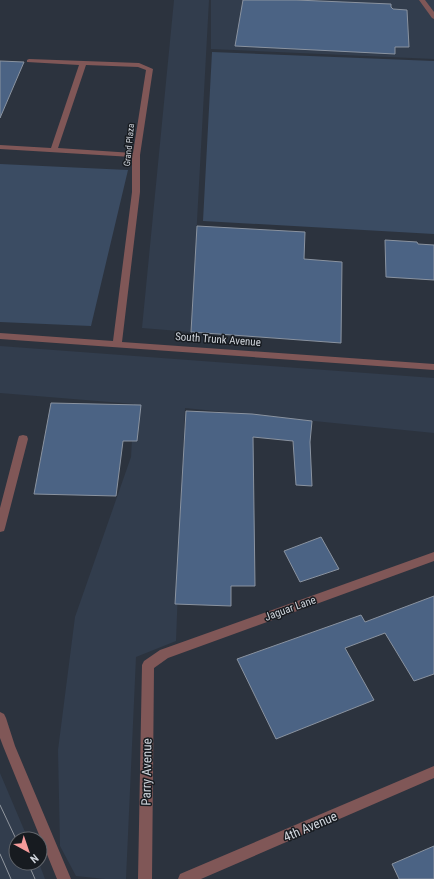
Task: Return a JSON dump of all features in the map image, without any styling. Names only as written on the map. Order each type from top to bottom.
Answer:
[{"type":"street","points":[[422,0],[434,17]]},
{"type":"street","name":"Grand Plaza","points":[[30,61],[139,65],[150,69],[136,155],[136,192],[117,344]]},
{"type":"street","points":[[54,150],[83,63]]},
{"type":"street","points":[[0,147],[136,155]]},
{"type":"street","name":"South Trunk Avenue","points":[[0,336],[434,367]]},
{"type":"street","points":[[0,528],[23,439]]},
{"type":"street","name":"Jaguar Lane","points":[[148,665],[164,654],[434,556]]},
{"type":"street","name":"Parry Avenue","points":[[145,879],[148,665]]},
{"type":"street","points":[[0,718],[9,746],[64,879]]},
{"type":"street","name":"4th Avenue","points":[[185,879],[434,772]]},
{"type":"shaded area","points":[[174,0],[209,0],[191,332],[142,328]]},
{"type":"shaded area","points":[[211,0],[434,0],[434,59],[211,49]]},
{"type":"shaded area","points":[[212,52],[434,61],[434,234],[203,221]]},
{"type":"shaded area","points":[[0,164],[128,170],[91,326],[0,322]]},
{"type":"shaded area","points":[[0,346],[434,378],[434,433],[185,408],[176,641],[136,657],[126,879],[105,879],[76,876],[60,846],[58,750],[75,617],[131,457],[134,404],[0,393]]},
{"type":"shaded area","points":[[0,773],[25,831],[8,831],[8,871],[42,871],[45,879],[0,879]]},
{"type":"building","points":[[243,0],[296,0],[391,4],[393,9],[407,10],[409,47],[395,47],[395,54],[235,46]]},
{"type":"building","points":[[0,61],[24,62],[0,118]]},
{"type":"building","points":[[197,226],[305,232],[304,259],[342,262],[341,343],[191,332]]},
{"type":"building","points":[[385,240],[417,242],[418,244],[434,245],[434,280],[386,277]]},
{"type":"building","points":[[51,403],[141,405],[137,441],[123,441],[116,496],[34,494]]},
{"type":"building","points":[[186,411],[252,414],[312,421],[310,442],[312,486],[296,485],[293,441],[253,437],[255,586],[231,586],[231,606],[175,604]]},
{"type":"building","points":[[321,537],[339,569],[300,582],[284,551]]},
{"type":"building","points":[[434,596],[434,674],[414,681],[385,633],[345,648],[374,700],[276,739],[237,659],[361,615],[365,622]]},
{"type":"building","points":[[434,846],[434,879],[399,879],[392,864]]},
{"type":"tram line","points":[[0,805],[12,831]]},
{"type":"tram line","points":[[0,854],[11,879]]},
{"type":"tram line","points":[[32,871],[35,879]]}]
